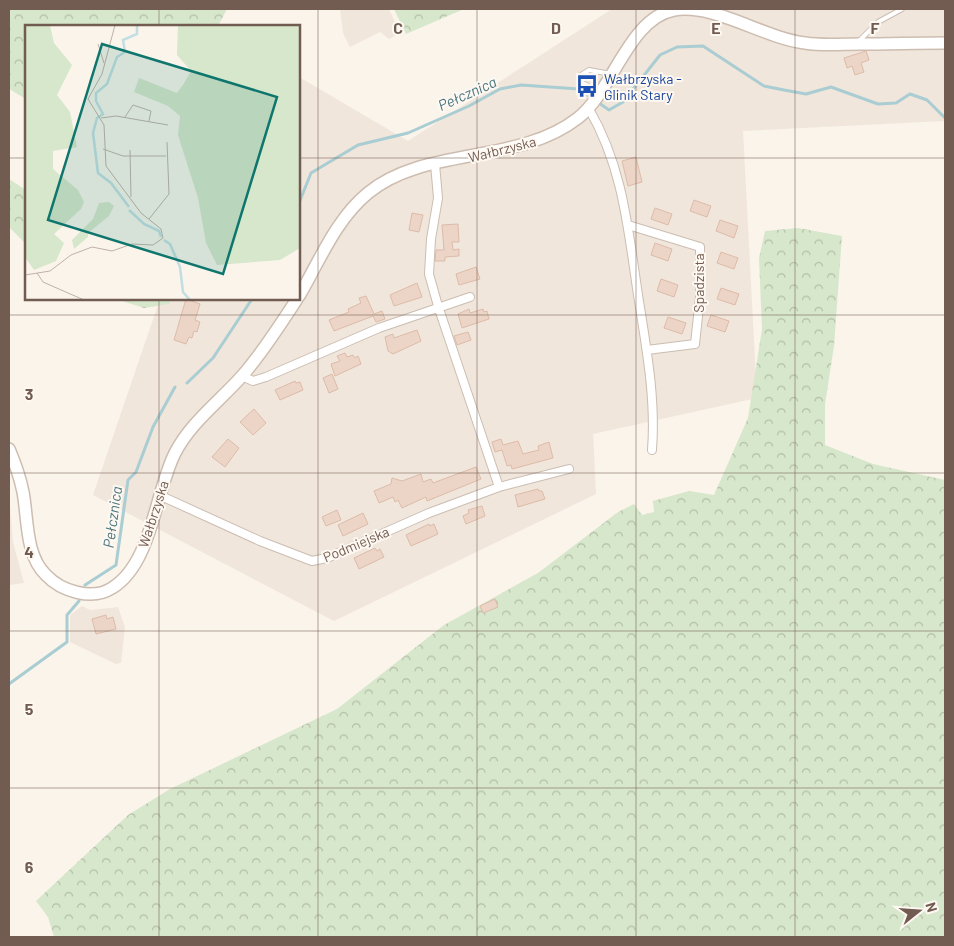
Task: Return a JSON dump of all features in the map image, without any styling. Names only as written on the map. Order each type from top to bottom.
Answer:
[{"type":"main road","name":"Wałbrzyska","points":[[300,295],[344,220],[361,199],[388,180],[435,164],[531,143],[558,132],[590,107],[635,38],[647,24],[661,15],[682,9],[696,10],[778,38],[805,44],[945,43]]},
{"type":"main road","name":"Wałbrzyska","points":[[9,449],[23,492],[35,560],[44,574],[56,583],[88,594],[111,589],[120,582],[142,550],[159,495],[176,452],[191,429],[242,376],[297,300]]},
{"type":"street","points":[[590,107],[603,134],[620,180],[647,350],[652,396],[652,450]]},
{"type":"street","points":[[435,164],[438,198],[431,239],[430,274],[438,306],[499,487]]},
{"type":"street","name":"Spadzista","points":[[628,225],[700,247],[700,297],[695,344],[647,350]]},
{"type":"street","points":[[242,376],[253,381],[266,377],[379,328],[438,306],[470,297]]},
{"type":"street","name":"Podmiejska","points":[[159,495],[260,541],[312,561],[327,558],[428,513],[499,487],[569,469]]},
{"type":"lane","points":[[856,44],[878,22],[902,9]]},
{"type":"lane","points":[[600,94],[581,82],[581,75],[589,70],[613,74]]},
{"type":"shaded area","points":[[340,9],[389,9],[400,33],[389,39],[380,32],[350,47],[343,33]]},
{"type":"shaded area","points":[[612,9],[945,9],[945,121],[743,131],[757,398],[593,434],[596,494],[334,621],[93,495],[160,300],[300,300],[300,78],[408,141]]},
{"type":"shaded area","points":[[9,493],[13,542],[24,583],[9,585]]},
{"type":"shaded area","points":[[82,606],[90,610],[118,607],[125,627],[121,663],[116,664],[70,642],[70,615]]},
{"type":"green space","points":[[9,9],[227,9],[219,25],[25,25],[25,98],[9,89]]},
{"type":"green space","points":[[394,9],[464,9],[406,34]]},
{"type":"green space","points":[[9,179],[25,189],[25,243],[9,227]]},
{"type":"green space","points":[[798,228],[842,236],[834,346],[825,404],[825,445],[873,464],[945,480],[945,937],[54,937],[48,917],[36,901],[128,815],[170,789],[337,709],[444,625],[538,573],[618,512],[634,504],[642,515],[654,512],[653,501],[689,491],[714,495],[748,418],[762,329],[759,258],[765,231]]},
{"type":"green space","points":[[119,300],[171,300],[169,304],[144,308]]},
{"type":"building","points":[[866,51],[869,60],[861,63],[864,72],[855,75],[852,66],[847,68],[844,58]]},
{"type":"building","points":[[636,157],[642,182],[628,186],[622,161]]},
{"type":"building","points":[[694,200],[711,206],[707,217],[690,211]]},
{"type":"building","points":[[655,208],[672,214],[668,225],[651,219]]},
{"type":"building","points":[[412,213],[423,215],[419,232],[409,230]]},
{"type":"building","points":[[720,220],[738,226],[734,238],[716,231]]},
{"type":"building","points":[[458,224],[459,242],[452,242],[453,250],[459,249],[459,256],[445,257],[445,261],[435,261],[436,250],[444,250],[442,225]]},
{"type":"building","points":[[655,243],[672,249],[668,261],[651,255]]},
{"type":"building","points":[[721,252],[738,258],[734,269],[717,263]]},
{"type":"building","points":[[476,267],[480,279],[459,285],[456,274]]},
{"type":"building","points":[[661,279],[678,285],[674,297],[657,291]]},
{"type":"building","points":[[417,283],[422,297],[394,306],[390,295]]},
{"type":"building","points":[[721,288],[739,294],[735,305],[717,299]]},
{"type":"building","points":[[366,296],[374,314],[382,311],[385,319],[376,322],[373,316],[334,331],[329,320],[349,312],[348,309],[361,303],[359,298]]},
{"type":"building","points":[[186,300],[200,304],[195,320],[200,322],[197,332],[194,331],[192,338],[189,337],[186,344],[174,340]]},
{"type":"building","points":[[469,309],[470,313],[483,309],[484,312],[487,311],[489,319],[462,328],[458,314]]},
{"type":"building","points":[[711,315],[729,321],[725,332],[707,326]]},
{"type":"building","points":[[668,317],[686,323],[682,334],[664,328]]},
{"type":"building","points":[[417,330],[421,341],[393,354],[388,351],[385,337],[393,334],[394,338]]},
{"type":"building","points":[[468,332],[471,340],[457,345],[454,336]]},
{"type":"building","points":[[345,353],[347,357],[353,355],[355,358],[358,356],[361,364],[335,376],[331,364],[340,361],[337,356]]},
{"type":"building","points":[[332,374],[338,389],[329,393],[323,378]]},
{"type":"building","points":[[295,381],[296,383],[300,382],[303,390],[280,400],[275,390]]},
{"type":"building","points":[[254,409],[266,423],[253,435],[240,422]]},
{"type":"building","points":[[228,439],[239,448],[225,467],[212,457]]},
{"type":"building","points":[[501,439],[503,445],[518,441],[523,454],[539,450],[538,446],[549,442],[553,458],[512,469],[511,465],[507,466],[502,450],[495,452],[492,442]]},
{"type":"building","points":[[476,467],[481,479],[427,501],[426,497],[402,508],[398,500],[395,502],[393,497],[379,503],[374,491],[391,484],[392,478],[402,481],[421,474],[423,482],[431,479],[433,483]]},
{"type":"building","points":[[538,489],[542,491],[545,499],[518,507],[515,495]]},
{"type":"building","points":[[482,506],[485,516],[466,524],[463,516],[469,513],[468,510]]},
{"type":"building","points":[[337,510],[341,520],[326,526],[322,517]]},
{"type":"building","points":[[363,513],[368,524],[343,536],[338,525]]},
{"type":"building","points":[[429,524],[430,526],[434,524],[438,534],[411,546],[406,535]]},
{"type":"building","points":[[375,548],[377,551],[380,549],[384,557],[359,569],[354,558]]},
{"type":"building","points":[[495,599],[498,607],[483,613],[480,606]]},
{"type":"building","points":[[106,615],[107,619],[113,617],[116,629],[96,634],[92,619]]},
{"type":"waterway","name":"Pełcznica","points":[[300,200],[311,173],[358,145],[408,133],[469,106],[500,89],[521,85],[579,89],[609,110],[623,102],[660,55],[677,47],[703,46],[764,86],[806,94],[831,87],[878,104],[896,103],[910,94],[927,100],[945,118]]},
{"type":"waterway","name":"Pełcznica","points":[[187,383],[213,358],[251,300]]},
{"type":"waterway","name":"Pełcznica","points":[[85,585],[116,565],[128,480],[136,472],[153,427],[175,387]]},
{"type":"waterway","name":"Pełcznica","points":[[9,684],[67,642],[67,615],[79,601]]},
{"type":"place","name":"Wałbrzyska - Glinik Stary","points":[[587,86]]}]
